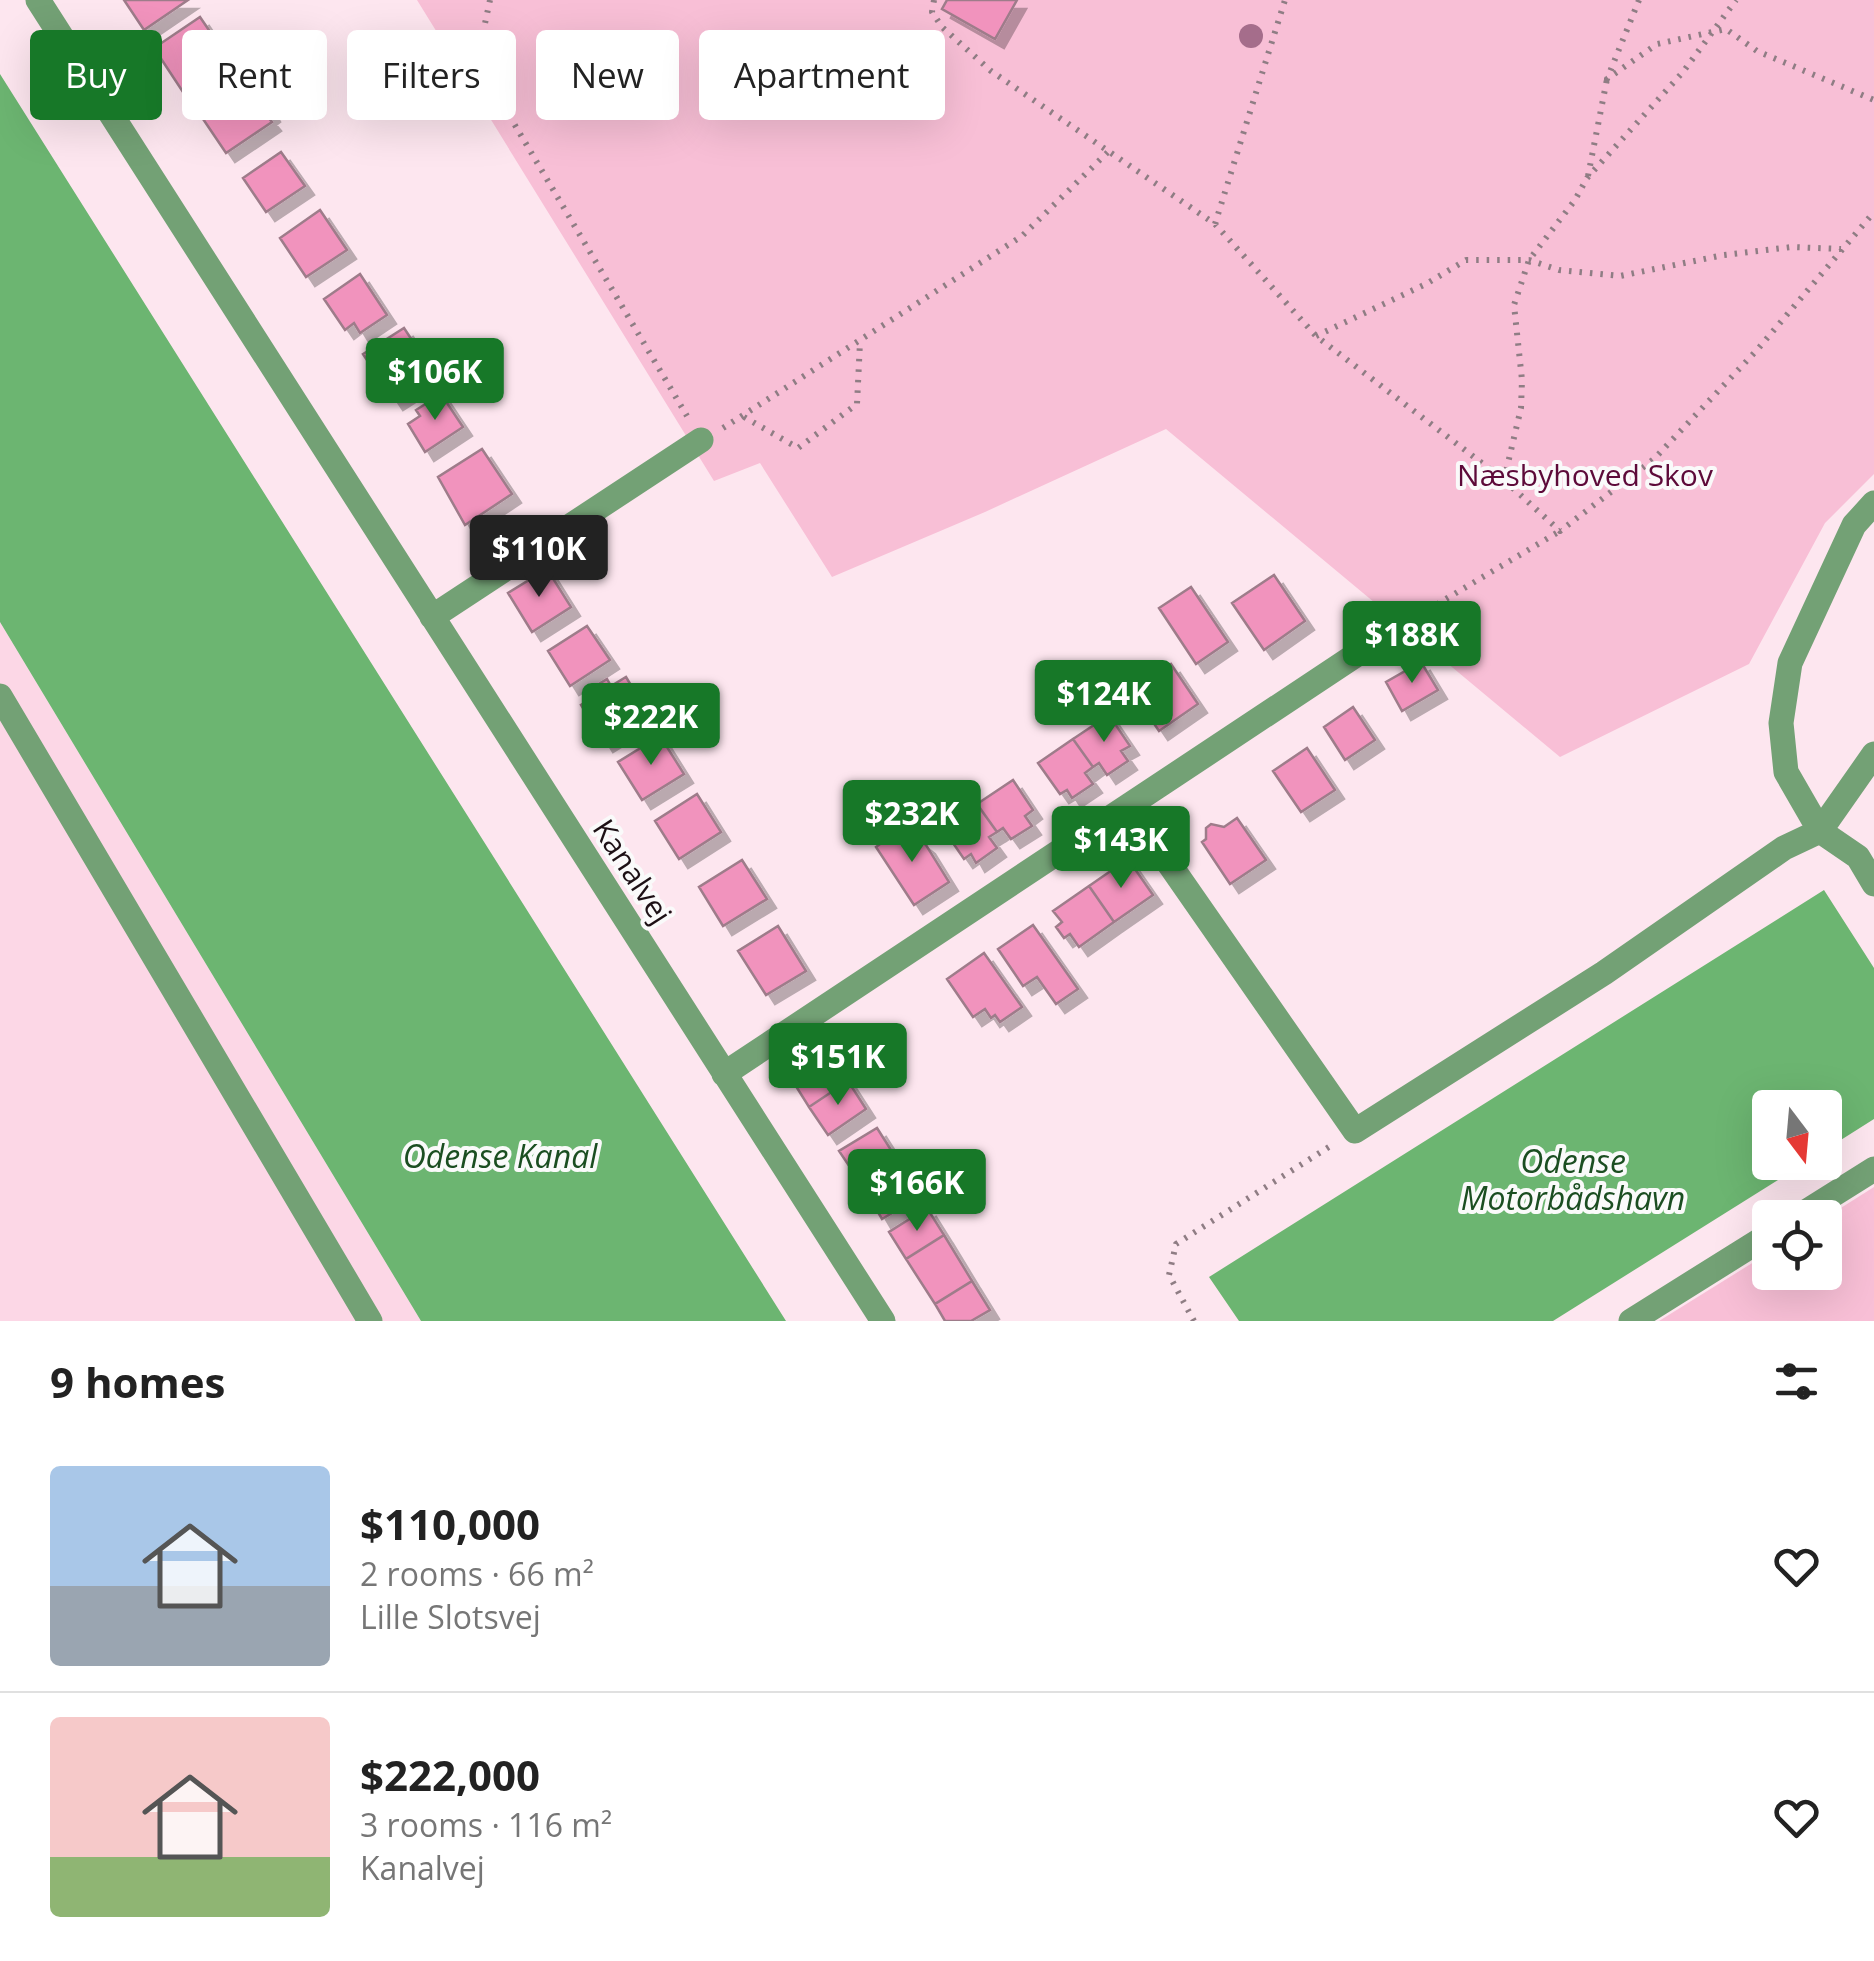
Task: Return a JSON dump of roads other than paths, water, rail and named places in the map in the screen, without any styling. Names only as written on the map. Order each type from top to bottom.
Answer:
[{"type":"street","name":"Kanalvej","points":[[38,0],[883,1321]]},
{"type":"street","points":[[432,617],[700,440]]},
{"type":"street","points":[[1874,503],[1854,525],[1790,663],[1781,723],[1786,772],[1820,831],[1858,856],[1874,884]]},
{"type":"street","points":[[724,1074],[1398,627]]},
{"type":"street","points":[[0,696],[370,1321]]},
{"type":"street","points":[[1129,806],[1355,1131],[1604,973],[1784,848],[1820,831],[1874,754]]},
{"type":"street","points":[[1824,1200],[1874,1168]]},
{"type":"street","points":[[1632,1321],[1752,1245]]},
{"type":"water","name":"Odense Kanal","points":[[0,74],[786,1321],[421,1321],[0,622]]},
{"type":"water","name":"Odense Motorbådshavn","points":[[1824,890],[1874,968],[1874,1119],[1842,1139],[1842,1090],[1752,1090],[1752,1180],[1778,1180],[1553,1321],[1239,1321],[1209,1277]]},
{"type":"park label","name":"Næsbyhoved Skov","points":[[1585,474]]}]
